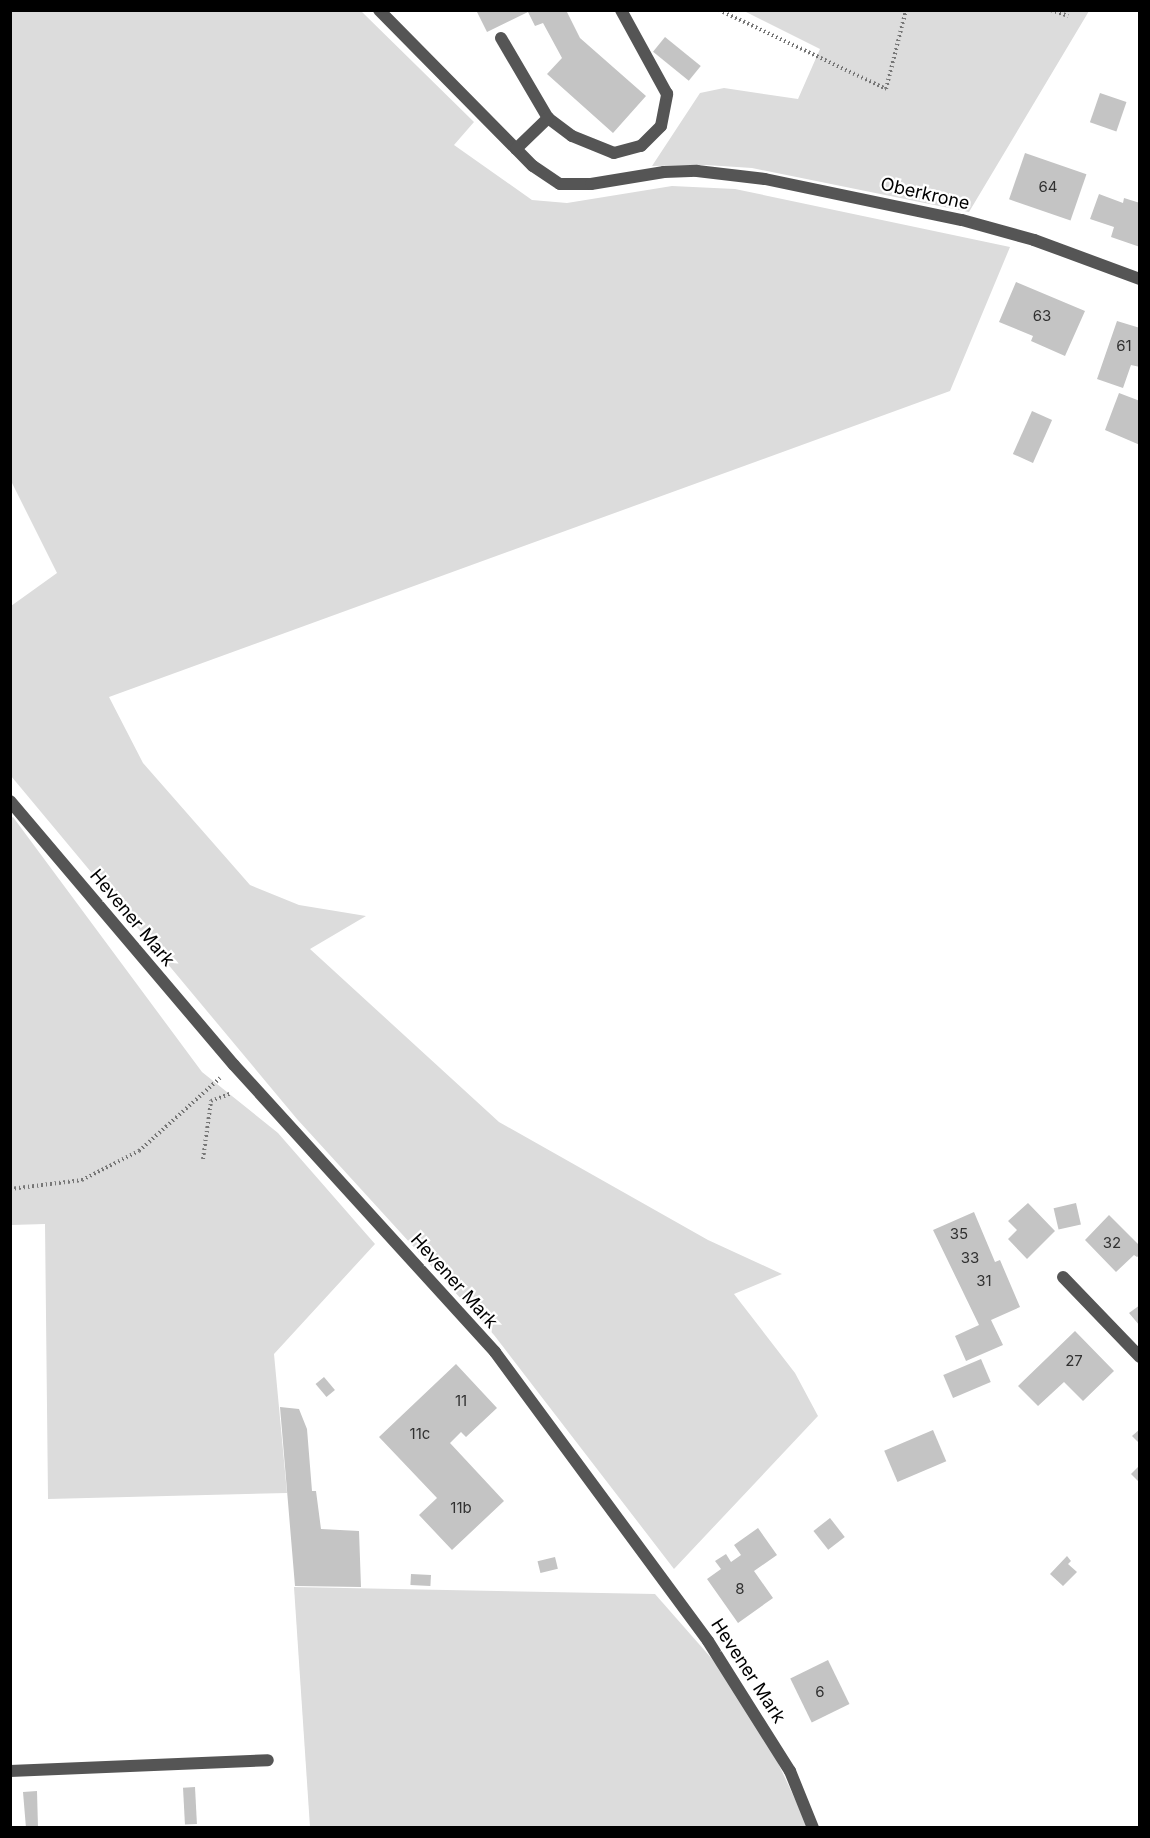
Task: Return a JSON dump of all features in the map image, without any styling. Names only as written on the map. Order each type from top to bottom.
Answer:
[{"type":"street","name":"Oberkrone","points":[[379,10],[533,166],[560,184],[591,184],[664,172],[697,171],[765,179],[962,220],[1034,240],[1140,279]]},
{"type":"street","points":[[501,38],[548,118],[572,136],[614,153],[641,146],[661,126],[666,94],[621,10]]},
{"type":"street","points":[[516,149],[548,118]]},
{"type":"street","name":"Hevener Mark","points":[[10,801],[252,1086],[495,1352],[708,1641],[790,1771],[813,1827]]},
{"type":"street","points":[[1062,1276],[1140,1357]]},
{"type":"street","points":[[10,1771],[268,1760]]},
{"type":"path","points":[[719,10],[886,89],[906,10]]},
{"type":"path","points":[[1051,10],[1068,16]]},
{"type":"path","points":[[10,1189],[82,1180],[139,1151],[234,1065]]},
{"type":"path","points":[[203,1159],[211,1101],[252,1086]]},
{"type":"shaded area","points":[[10,11],[361,11],[474,122],[454,145],[532,200],[567,203],[672,186],[735,189],[1010,247],[950,391],[109,697],[143,763],[250,885],[299,905],[366,916],[310,949],[499,1122],[708,1240],[782,1274],[734,1294],[795,1373],[818,1416],[674,1569],[494,1335],[297,1119],[11,776],[11,606],[57,573],[11,481]]},
{"type":"shaded area","points":[[744,11],[1089,11],[969,212],[752,168],[706,165],[652,166],[700,93],[724,88],[798,99],[820,49]]},
{"type":"shaded area","points":[[13,817],[202,1072],[278,1133],[375,1244],[274,1354],[287,1493],[48,1499],[45,1224],[11,1225],[10,819]]},
{"type":"shaded area","points":[[294,1587],[655,1594],[749,1701],[808,1827],[310,1827]]},
{"type":"building","points":[[476,10],[566,10],[580,38],[646,96],[613,133],[547,74],[562,58],[543,23],[535,26],[528,12],[487,32]]},
{"type":"building","points":[[665,37],[701,66],[689,81],[653,52]]},
{"type":"building","points":[[1100,93],[1126,102],[1116,131],[1090,122]]},
{"type":"building","points":[[1025,153],[1086,174],[1071,220],[1009,199]]},
{"type":"building","points":[[1099,194],[1123,203],[1124,198],[1140,203],[1140,247],[1111,237],[1114,227],[1090,219]]},
{"type":"building","points":[[1016,282],[1085,311],[1065,356],[1031,341],[1033,336],[999,322]]},
{"type":"building","points":[[1117,321],[1140,328],[1140,367],[1131,365],[1123,388],[1097,379]]},
{"type":"building","points":[[1119,393],[1140,401],[1140,445],[1105,430]]},
{"type":"building","points":[[1032,411],[1052,420],[1033,463],[1013,454]]},
{"type":"building","points":[[1028,1203],[1055,1231],[1027,1259],[1008,1239],[1017,1230],[1008,1221]]},
{"type":"building","points":[[1076,1203],[1081,1224],[1059,1230],[1054,1208]]},
{"type":"building","points":[[974,1212],[995,1262],[1000,1260],[1020,1307],[991,1320],[1003,1345],[966,1361],[955,1336],[979,1325],[933,1230]]},
{"type":"building","points":[[1109,1215],[1140,1246],[1140,1255],[1137,1257],[1134,1255],[1116,1272],[1085,1240]]},
{"type":"building","points":[[1140,1305],[1140,1326],[1129,1313]]},
{"type":"building","points":[[1075,1331],[1114,1371],[1083,1401],[1064,1382],[1038,1406],[1018,1386]]},
{"type":"building","points":[[981,1359],[991,1382],[953,1398],[943,1375]]},
{"type":"building","points":[[456,1364],[497,1408],[466,1437],[461,1432],[450,1443],[504,1501],[452,1550],[419,1515],[437,1498],[379,1437]]},
{"type":"building","points":[[324,1377],[335,1390],[327,1397],[316,1384]]},
{"type":"building","points":[[280,1407],[299,1409],[307,1429],[312,1491],[316,1491],[321,1529],[359,1531],[361,1587],[295,1586]]},
{"type":"building","points":[[1140,1429],[1140,1444],[1132,1436]]},
{"type":"building","points":[[933,1430],[946,1461],[897,1482],[884,1451]]},
{"type":"building","points":[[1140,1465],[1140,1483],[1131,1474]]},
{"type":"building","points":[[830,1518],[845,1537],[828,1550],[813,1531]]},
{"type":"building","points":[[758,1528],[777,1555],[754,1571],[773,1598],[738,1623],[707,1579],[721,1569],[715,1561],[726,1554],[731,1562],[741,1555],[734,1545]]},
{"type":"building","points":[[1067,1556],[1071,1561],[1068,1564],[1077,1572],[1063,1586],[1050,1574]]},
{"type":"building","points":[[555,1557],[558,1569],[540,1573],[538,1561]]},
{"type":"building","points":[[411,1574],[431,1575],[430,1586],[410,1585]]},
{"type":"building","points":[[828,1660],[849,1704],[812,1722],[790,1678]]},
{"type":"building","points":[[195,1787],[197,1824],[185,1825],[183,1788]]},
{"type":"building","points":[[37,1791],[38,1828],[26,1828],[23,1792]]}]
